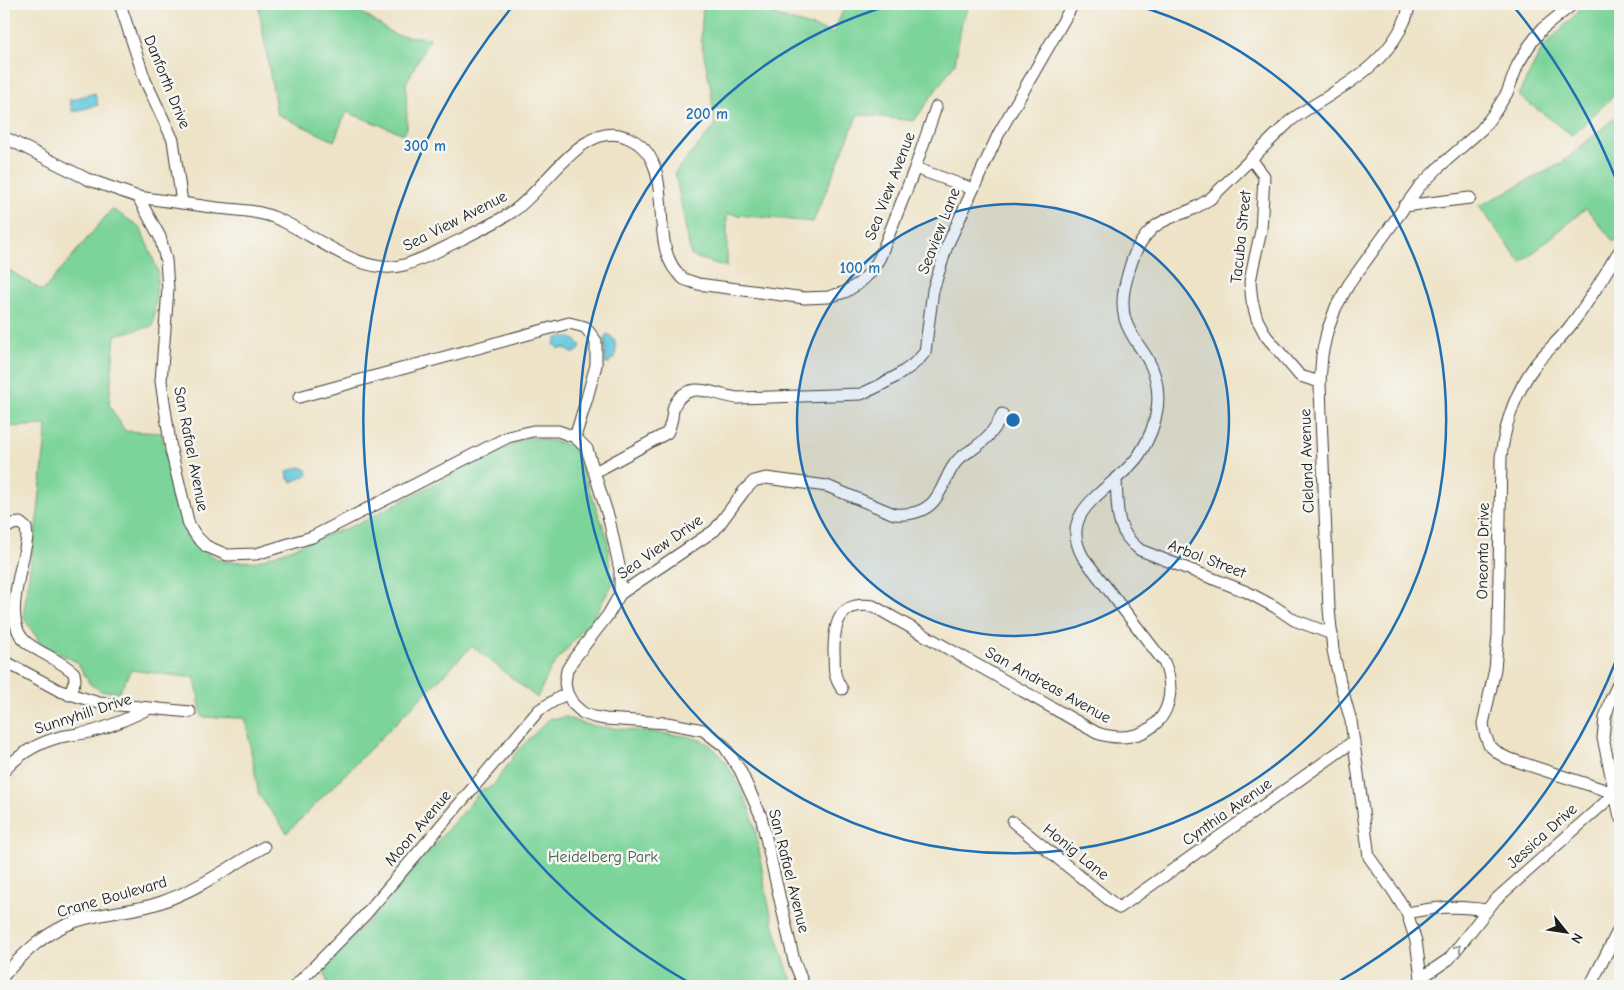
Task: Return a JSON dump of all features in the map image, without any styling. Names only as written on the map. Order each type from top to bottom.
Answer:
[{"type":"street","name":"Danforth Drive","points":[[120,4],[145,80],[173,140],[182,204]]},
{"type":"street","name":"Seaview Lane","points":[[595,472],[667,433],[674,407],[682,395],[696,389],[713,392],[725,397],[738,398],[861,394],[879,387],[920,360],[926,352],[933,290],[947,246],[999,133],[1073,4]]},
{"type":"street","name":"San Andreas Avenue","points":[[842,689],[835,677],[834,628],[845,611],[853,606],[862,604],[873,606],[1097,733],[1123,738],[1136,736],[1148,730],[1161,717],[1169,700],[1171,687],[1169,674],[1164,662],[1083,557],[1075,539],[1075,528],[1085,506],[1116,479],[1137,457],[1154,428],[1158,411],[1158,392],[1155,376],[1148,360],[1130,333],[1125,318],[1123,304],[1124,289],[1134,254],[1141,240],[1152,228],[1164,220],[1196,208],[1210,199],[1302,111],[1355,79],[1379,58],[1401,28],[1410,4]]},
{"type":"street","name":"Cleland Avenue","points":[[1420,982],[1416,941],[1407,913],[1369,857],[1351,721],[1340,682],[1332,634],[1329,609],[1320,382],[1322,355],[1327,332],[1336,307],[1349,284],[1404,206],[1438,168],[1481,130],[1507,93],[1518,64],[1529,46],[1542,30],[1573,4]]},
{"type":"street","name":"Sea View Avenue","points":[[138,197],[248,211],[272,216],[358,262],[381,267],[402,266],[427,256],[514,212],[577,149],[596,137],[610,134],[625,136],[641,145],[651,157],[657,174],[668,259],[675,270],[686,280],[698,284],[796,297],[821,298],[845,292],[858,284],[872,271],[880,257],[915,168],[936,107]]},
{"type":"street","points":[[4,137],[87,178],[138,197]]},
{"type":"street","name":"Tacuba Street","points":[[1251,158],[1264,176],[1261,231],[1250,282],[1252,301],[1257,319],[1266,336],[1300,376],[1320,382]]},
{"type":"street","points":[[915,168],[972,189]]},
{"type":"street","name":"San Rafael Avenue","points":[[138,197],[160,237],[166,260],[168,289],[161,381],[171,450],[190,525],[197,538],[206,546],[227,554],[256,554],[312,538],[508,437],[533,431],[558,431],[575,437]]},
{"type":"street","points":[[1404,206],[1470,198]]},
{"type":"street","name":"Oneonta Drive","points":[[1618,792],[1507,758],[1489,745],[1483,724],[1495,669],[1498,635],[1501,457],[1510,410],[1522,385],[1536,364],[1575,321],[1620,250]]},
{"type":"street","points":[[299,398],[569,323],[585,327],[596,341],[596,365],[575,437],[588,449],[609,519],[620,570],[620,594],[608,615],[567,670],[565,683],[567,693]]},
{"type":"street","name":"Sea View Drive","points":[[620,594],[715,530],[744,491],[754,481],[766,478],[827,486],[894,514],[905,515],[918,511],[931,504],[949,470],[958,459],[983,442],[998,426],[1002,414]]},
{"type":"street","name":"Arbol Street","points":[[1116,479],[1119,521],[1130,543],[1140,550],[1247,592],[1294,620],[1332,634]]},
{"type":"street","points":[[4,529],[13,524],[20,523],[26,528],[27,537],[14,607],[14,619],[18,631],[25,641],[68,667],[74,673],[75,680],[69,695]]},
{"type":"street","points":[[4,662],[69,695],[99,703],[190,712]]},
{"type":"street","points":[[1620,680],[1605,718],[1603,738],[1618,792],[1620,818]]},
{"type":"street","name":"San Rafael Avenue","points":[[567,693],[573,704],[583,712],[594,717],[667,723],[703,730],[724,746],[740,770],[761,816],[794,961],[804,986]]},
{"type":"street","name":"Moon Avenue","points":[[295,986],[365,915],[540,710],[567,693]]},
{"type":"street","name":"Sunnyhill Drive","points":[[4,771],[24,752],[41,743],[115,724],[150,709]]},
{"type":"street","name":"Cynthia Avenue","points":[[1119,908],[1354,741]]},
{"type":"street","name":"Jessica Drive","points":[[1420,982],[1449,959],[1495,900],[1618,792]]},
{"type":"street","name":"Honig Lane","points":[[1013,822],[1119,908]]},
{"type":"street","name":"Crane Boulevard","points":[[4,975],[24,953],[58,929],[77,921],[126,912],[159,903],[213,878],[264,847]]},
{"type":"street","points":[[1407,913],[1430,908],[1454,906],[1486,910]]},
{"type":"street","points":[[1590,986],[1620,927]]},
{"type":"green space","points":[[258,4],[354,4],[356,9],[395,35],[430,38],[406,83],[407,128],[404,134],[346,112],[334,141],[277,114]]},
{"type":"green space","points":[[703,4],[772,4],[777,16],[833,33],[846,4],[970,4],[962,22],[955,63],[914,121],[858,114],[813,222],[727,214],[727,267],[691,256],[675,172],[715,126],[711,90],[701,40]]},
{"type":"green space","points":[[1586,4],[1620,4],[1620,90],[1572,135],[1518,95],[1543,47]]},
{"type":"green space","points":[[1620,113],[1620,236],[1614,242],[1586,208],[1521,263],[1479,206],[1562,163]]},
{"type":"green space","points":[[112,209],[140,227],[158,271],[153,326],[115,335],[109,405],[125,431],[161,433],[188,537],[206,553],[224,562],[258,561],[360,523],[451,475],[529,437],[572,445],[607,536],[612,585],[595,615],[551,668],[537,698],[472,646],[287,833],[259,795],[245,718],[202,717],[195,678],[131,670],[119,692],[101,691],[90,684],[77,662],[41,644],[23,617],[38,512],[47,425],[4,427],[4,267],[43,291]]},
{"type":"green space","name":"Heidelberg Park","points":[[564,716],[595,726],[698,739],[710,745],[724,760],[736,780],[753,820],[771,913],[781,950],[794,986],[328,986],[323,965],[375,915],[483,788],[493,786],[518,750],[550,718],[559,719]]},
{"type":"water","points":[[95,93],[98,105],[73,112],[69,100]]},
{"type":"water","points":[[608,334],[615,342],[615,359],[605,363],[605,341]]},
{"type":"water","points":[[563,336],[577,342],[581,346],[579,350],[572,353],[564,348],[557,348],[554,344],[556,339]]},
{"type":"water","points":[[301,467],[307,470],[308,475],[292,482],[288,479],[287,472]]}]
